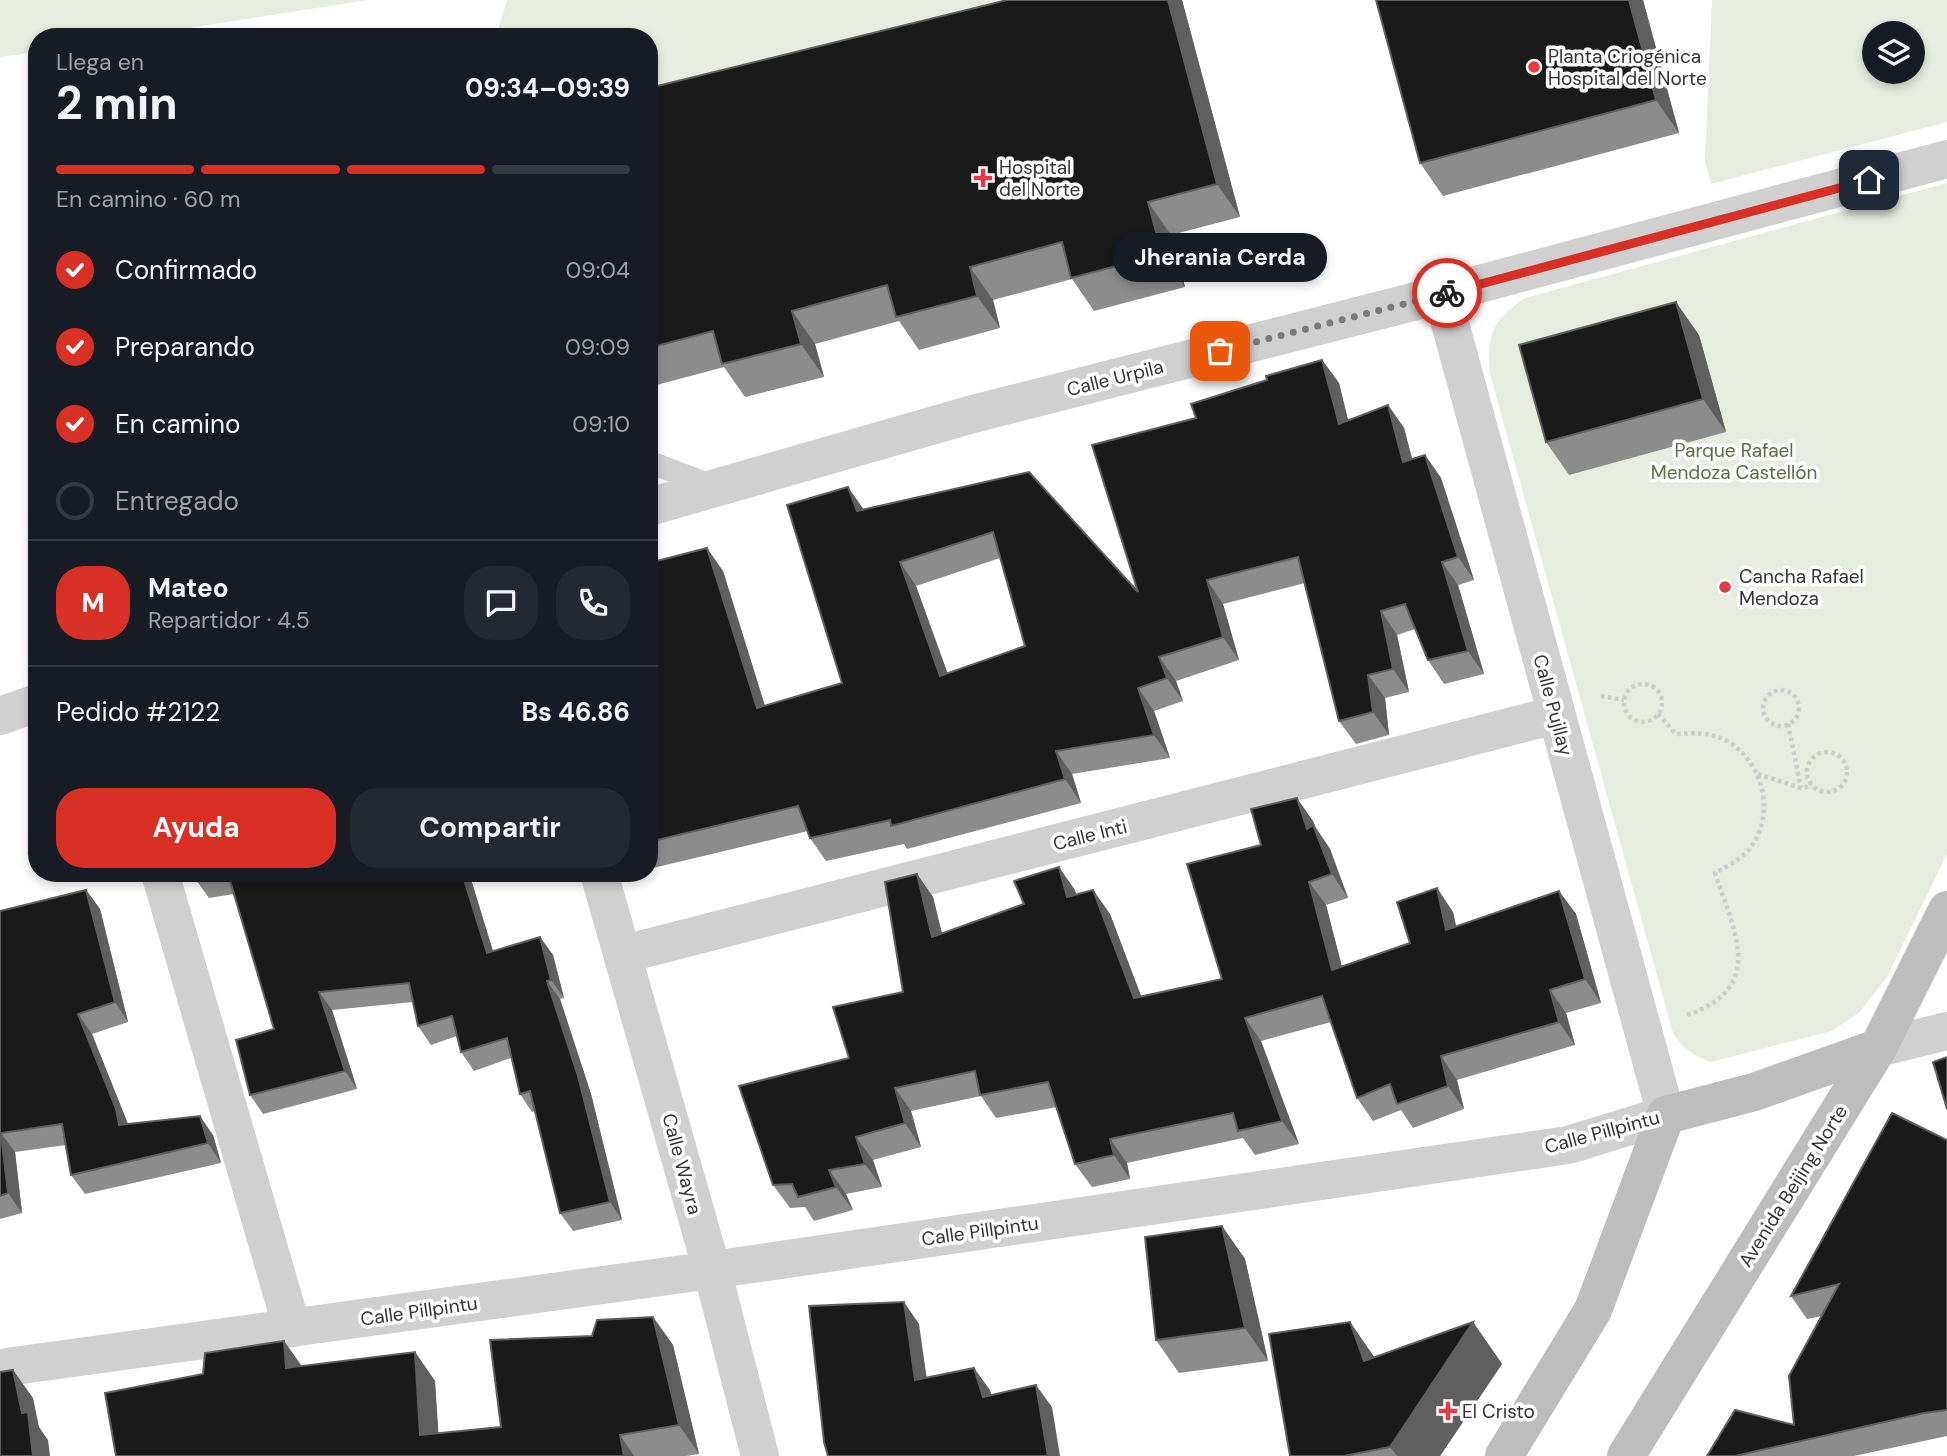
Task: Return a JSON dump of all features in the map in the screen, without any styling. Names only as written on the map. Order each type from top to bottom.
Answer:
[{"type":"street","name":"Calle Urpila","points":[[658,505],[973,414],[1441,294],[1947,159]]},
{"type":"street","name":"Calle Pujllay","points":[[1441,294],[1666,1115]]},
{"type":"street","points":[[0,716],[28,706]]},
{"type":"street","name":"Calle Inti","points":[[624,954],[1556,715]]},
{"type":"street","points":[[163,882],[292,1328]]},
{"type":"street","name":"Calle Wayra","points":[[602,882],[712,1270],[760,1456]]},
{"type":"street","name":"Avenida Beijing Norte","points":[[1626,1456],[1878,1048],[1947,910]]},
{"type":"street","name":"Calle Pillpintu","points":[[0,1368],[712,1270],[1568,1145],[1754,1092],[1878,1048],[1947,1031]]},
{"type":"street","points":[[1504,1456],[1593,1310],[1666,1115]]},
{"type":"lane","points":[[658,465],[718,488]]},
{"type":"path","points":[[1641,684],[1654,688],[1662,704],[1658,714],[1648,721],[1631,718],[1624,700],[1630,689],[1641,684]]},
{"type":"path","points":[[1788,724],[1777,725],[1764,714],[1764,703],[1774,691],[1786,691],[1796,698],[1798,710],[1788,724],[1801,788]]},
{"type":"path","points":[[1643,1029],[1707,1008],[1725,992],[1737,974],[1740,947],[1715,873],[1737,861],[1753,844],[1763,822],[1764,798],[1758,774],[1744,754],[1724,739],[1700,732],[1676,734],[1658,714]]},
{"type":"path","points":[[1758,774],[1801,788],[1812,786],[1830,793],[1842,787],[1847,774],[1844,760],[1825,752],[1814,757],[1808,768],[1812,786]]},
{"type":"green space","points":[[0,0],[368,0],[189,28],[28,28],[28,53],[0,57]]},
{"type":"green space","points":[[507,0],[999,0],[658,87],[658,28],[499,28]]},
{"type":"green space","points":[[1712,0],[1947,0],[1947,122],[1711,184],[1705,162]]},
{"type":"green space","name":"Parque Rafael Mendoza Castellón","points":[[1947,183],[1947,854],[1887,977],[1859,1013],[1832,1031],[1711,1062],[1689,1051],[1673,1033],[1490,374],[1491,339],[1498,322],[1525,298]]},
{"type":"building","name":"Hospital del Norte","points":[[1007,0],[1168,0],[1217,184],[1148,202],[1162,254],[1071,278],[1062,242],[970,267],[977,296],[896,317],[887,285],[792,311],[801,344],[722,364],[713,331],[658,346],[658,86]]},
{"type":"building","name":"Planta Criogénica Hospital del Norte","points":[[1376,0],[1629,0],[1656,100],[1420,163]]},
{"type":"building","points":[[1676,302],[1703,399],[1546,442],[1519,345]]},
{"type":"building","points":[[1322,360],[1339,424],[1388,405],[1403,462],[1425,455],[1458,557],[1442,562],[1468,651],[1428,660],[1405,604],[1381,611],[1393,669],[1368,675],[1373,712],[1339,721],[1298,557],[1207,580],[1223,637],[1159,657],[1167,678],[1138,688],[1154,735],[1056,751],[1065,779],[891,826],[890,820],[810,838],[798,806],[658,840],[658,561],[707,548],[757,708],[842,683],[787,505],[848,487],[857,511],[1029,472],[1138,592],[1092,445],[1196,418],[1191,404],[1267,380],[1266,376]],"holes":[[[993,532],[1025,646],[940,676],[900,562]]]},
{"type":"building","points":[[1297,798],[1307,829],[1313,825],[1332,874],[1309,882],[1332,970],[1410,943],[1397,902],[1437,888],[1446,930],[1559,891],[1585,979],[1550,990],[1559,1022],[1441,1056],[1448,1086],[1397,1104],[1390,1084],[1357,1098],[1322,996],[1245,1018],[1282,1121],[1238,1131],[1233,1113],[1110,1139],[1114,1155],[1075,1164],[1048,1082],[980,1095],[975,1071],[895,1088],[905,1123],[856,1137],[865,1164],[829,1170],[836,1187],[798,1197],[792,1184],[773,1185],[739,1086],[849,1058],[833,1007],[903,992],[885,882],[917,874],[932,937],[1024,904],[1014,881],[1059,867],[1067,897],[1093,890],[1134,998],[1222,979],[1187,864],[1261,845],[1251,809]]},
{"type":"building","points":[[230,882],[465,882],[487,953],[540,937],[551,980],[547,981],[578,1076],[610,1202],[560,1213],[530,1091],[520,1094],[507,1038],[461,1052],[452,1016],[418,1026],[409,983],[319,992],[345,1071],[250,1095],[236,1040],[274,1029]]},
{"type":"building","points":[[86,890],[115,1002],[78,1014],[116,1109],[119,1125],[200,1116],[208,1143],[71,1175],[62,1124],[1,1133],[8,1193],[0,1196],[0,911]]},
{"type":"building","points":[[1947,1057],[1947,1109],[1933,1062]]},
{"type":"building","points":[[1892,1113],[1947,1140],[1947,1410],[1735,1456],[1707,1456],[1735,1410],[1794,1425],[1789,1376],[1839,1284],[1791,1296]]},
{"type":"building","points":[[1222,1226],[1245,1328],[1156,1340],[1145,1237]]},
{"type":"building","points":[[904,1302],[915,1380],[974,1368],[983,1397],[1036,1385],[1048,1456],[828,1456],[824,1442],[809,1306]]},
{"type":"building","points":[[653,1317],[679,1425],[620,1435],[624,1456],[116,1456],[105,1393],[203,1374],[205,1353],[284,1341],[286,1368],[415,1352],[420,1435],[501,1427],[490,1340],[592,1336],[597,1320]]},
{"type":"building","points":[[1350,1322],[1364,1361],[1473,1322],[1390,1447],[1344,1456],[1290,1456],[1269,1334]]},
{"type":"building","points":[[13,1370],[22,1413],[28,1412],[33,1456],[0,1456],[0,1372]]},
{"type":"way so far","points":[[1220,351],[1447,293]]},
{"type":"place","name":"Planta Criogénica Hospital del Norte","points":[[1534,67]]},
{"type":"place","name":"Hospital del Norte","points":[[983,178]]},
{"type":"place","name":"Jherania Cerda","points":[[1220,351]]},
{"type":"place","name":"Cancha Rafael Mendoza","points":[[1725,587]]},
{"type":"place","name":"El Cristo","points":[[1448,1411]]},
{"type":"route","points":[[1447,293],[1869,180]]}]
